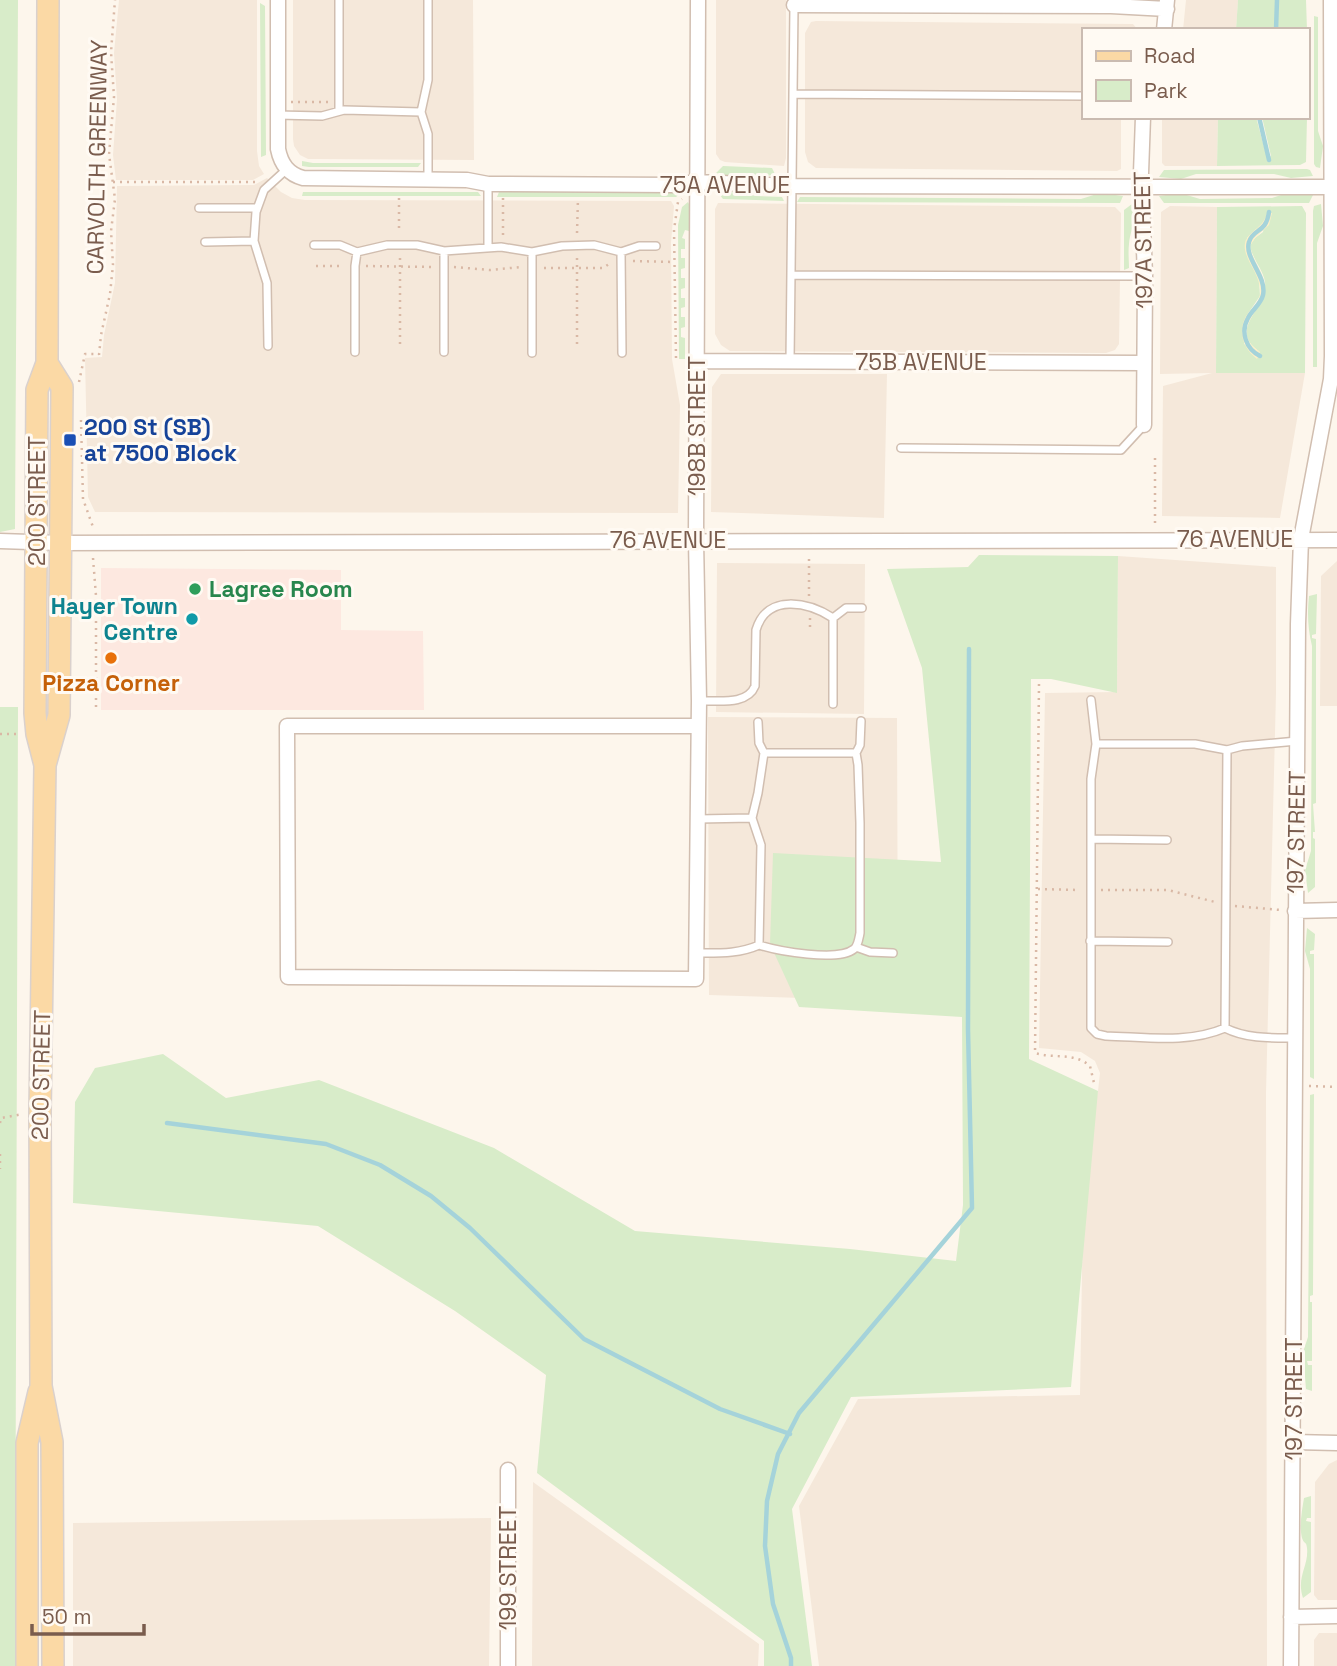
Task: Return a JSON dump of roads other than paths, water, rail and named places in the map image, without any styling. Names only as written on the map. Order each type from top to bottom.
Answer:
[{"type":"main road","name":"200 STREET","points":[[45,765],[35,713],[37,390],[47,363],[48,0]]},
{"type":"main road","name":"200 STREET","points":[[47,363],[62,387],[59,715],[45,765],[40,1113],[41,1387],[52,1442],[52,1666]]},
{"type":"main road","name":"200 STREET","points":[[27,1666],[27,1443],[41,1387]]},
{"type":"street","points":[[278,0],[278,149],[287,169]]},
{"type":"street","name":"198B STREET","points":[[698,0],[696,540],[699,701],[696,979],[288,976],[287,726],[698,726]]},
{"type":"street","name":"197 STREET","points":[[1291,1666],[1295,911],[1301,539],[1331,379],[1331,0]]},
{"type":"street","points":[[794,3],[1111,6],[1167,4],[1164,28]]},
{"type":"street","name":"197A STREET","points":[[1143,119],[1144,425]]},
{"type":"street","name":"75A AVENUE","points":[[287,169],[297,177],[312,179],[467,180],[488,184],[674,185],[697,182],[793,186],[1333,187]]},
{"type":"street","name":"75B AVENUE","points":[[698,361],[1144,363]]},
{"type":"street","name":"76 AVENUE","points":[[0,541],[1337,540]]},
{"type":"street","points":[[1295,911],[1337,910]]},
{"type":"street","points":[[1294,1442],[1337,1443]]},
{"type":"street","name":"199 STREET","points":[[508,1470],[508,1666]]},
{"type":"street","points":[[1291,1617],[1337,1616]]},
{"type":"lane","points":[[339,0],[339,111]]},
{"type":"lane","points":[[428,0],[428,80],[421,112],[428,134],[428,180]]},
{"type":"lane","points":[[790,362],[794,3]]},
{"type":"lane","points":[[794,94],[1082,96]]},
{"type":"lane","points":[[277,115],[322,116],[339,111],[421,112]]},
{"type":"lane","points":[[268,346],[267,283],[254,241],[257,208],[264,190],[287,169]]},
{"type":"lane","points":[[488,184],[488,247]]},
{"type":"lane","points":[[200,208],[257,208]]},
{"type":"lane","points":[[205,243],[254,241]]},
{"type":"lane","points":[[314,245],[340,245],[357,252],[387,245],[417,246],[444,251],[488,247],[532,252],[562,246],[594,245],[621,252],[656,246]]},
{"type":"lane","points":[[444,251],[444,352]]},
{"type":"lane","points":[[355,352],[357,252]]},
{"type":"lane","points":[[532,252],[532,353]]},
{"type":"lane","points":[[621,252],[622,353]]},
{"type":"lane","points":[[791,275],[1145,276]]},
{"type":"lane","points":[[901,448],[1121,450],[1144,425]]},
{"type":"lane","points":[[699,701],[738,700],[753,692],[756,630],[764,612],[772,607],[799,605],[818,609],[833,618]]},
{"type":"lane","points":[[833,618],[846,608],[862,607]]},
{"type":"lane","points":[[833,618],[833,704]]},
{"type":"lane","points":[[1091,700],[1096,744],[1091,779],[1091,1028],[1097,1034],[1190,1038],[1209,1035],[1225,1028],[1259,1038],[1296,1038]]},
{"type":"lane","points":[[697,953],[734,953],[759,945],[795,954],[827,954],[856,947],[860,933],[860,823],[856,753],[860,745],[861,721]]},
{"type":"lane","points":[[758,722],[759,743],[764,753],[752,818],[762,853],[759,945]]},
{"type":"lane","points":[[1096,744],[1195,744],[1227,750],[1297,741]]},
{"type":"lane","points":[[1225,1028],[1227,750]]},
{"type":"lane","points":[[764,753],[856,753]]},
{"type":"lane","points":[[698,819],[752,818]]},
{"type":"lane","points":[[1092,839],[1167,840]]},
{"type":"lane","points":[[1090,941],[1168,942]]},
{"type":"lane","points":[[856,947],[870,952],[893,953]]},
{"type":"waterway","points":[[1276,28],[1277,0]]},
{"type":"waterway","points":[[1259,119],[1269,160]]},
{"type":"waterway","points":[[1260,356],[1248,345],[1245,334],[1246,323],[1263,295],[1262,281],[1248,248],[1253,234],[1265,224],[1269,212]]},
{"type":"waterway","points":[[791,1666],[791,1658],[773,1604],[765,1546],[767,1501],[778,1454],[799,1413],[972,1208],[968,1029],[969,649]]},
{"type":"waterway","points":[[167,1123],[326,1144],[380,1165],[431,1196],[470,1228],[584,1339],[720,1409],[790,1434]]},
{"type":"place","name":"200 St (SB) at 7500 Block","points":[[70,440]]},
{"type":"place","name":"Lagree Room","points":[[195,589]]},
{"type":"place","name":"Hayer Town Centre","points":[[192,619]]},
{"type":"place","name":"Pizza Corner","points":[[111,658]]}]
